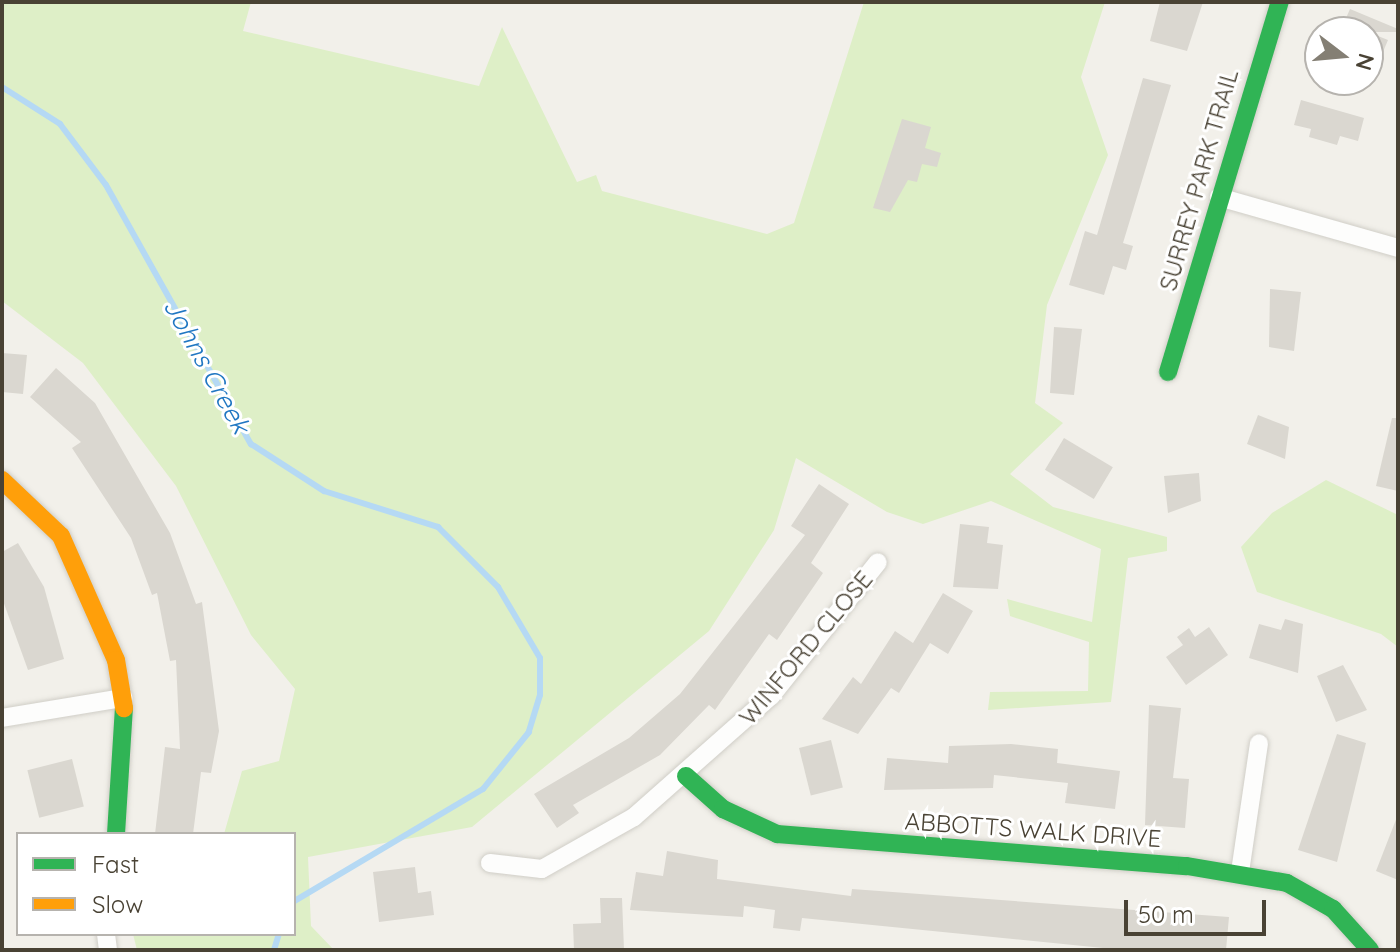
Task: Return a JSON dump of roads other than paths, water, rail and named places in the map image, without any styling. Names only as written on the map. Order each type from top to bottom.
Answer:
[{"type":"street","name":"SURREY PARK TRAIL","points":[[1168,372],[1280,2]]},
{"type":"street","points":[[1219,197],[1398,248]]},
{"type":"street","points":[[2,480],[61,536],[103,622],[123,698],[116,832]]},
{"type":"street","name":"WINFORD CLOSE","points":[[490,863],[542,869],[634,817],[686,776],[771,696],[878,562]]},
{"type":"street","points":[[2,718],[123,698]]},
{"type":"street","points":[[1240,872],[1259,743]]},
{"type":"street","name":"ABBOTTS WALK DRIVE","points":[[686,776],[723,809],[777,834],[1240,872],[1287,883],[1333,909],[1370,950]]},
{"type":"waterway","name":"Johns Creek","points":[[2,87],[60,124],[106,185],[251,444],[324,491],[438,527],[498,587],[540,658],[540,695],[529,732],[483,789],[296,900]]},
{"type":"waterway","name":"Johns Creek","points":[[274,950],[278,936]]}]
